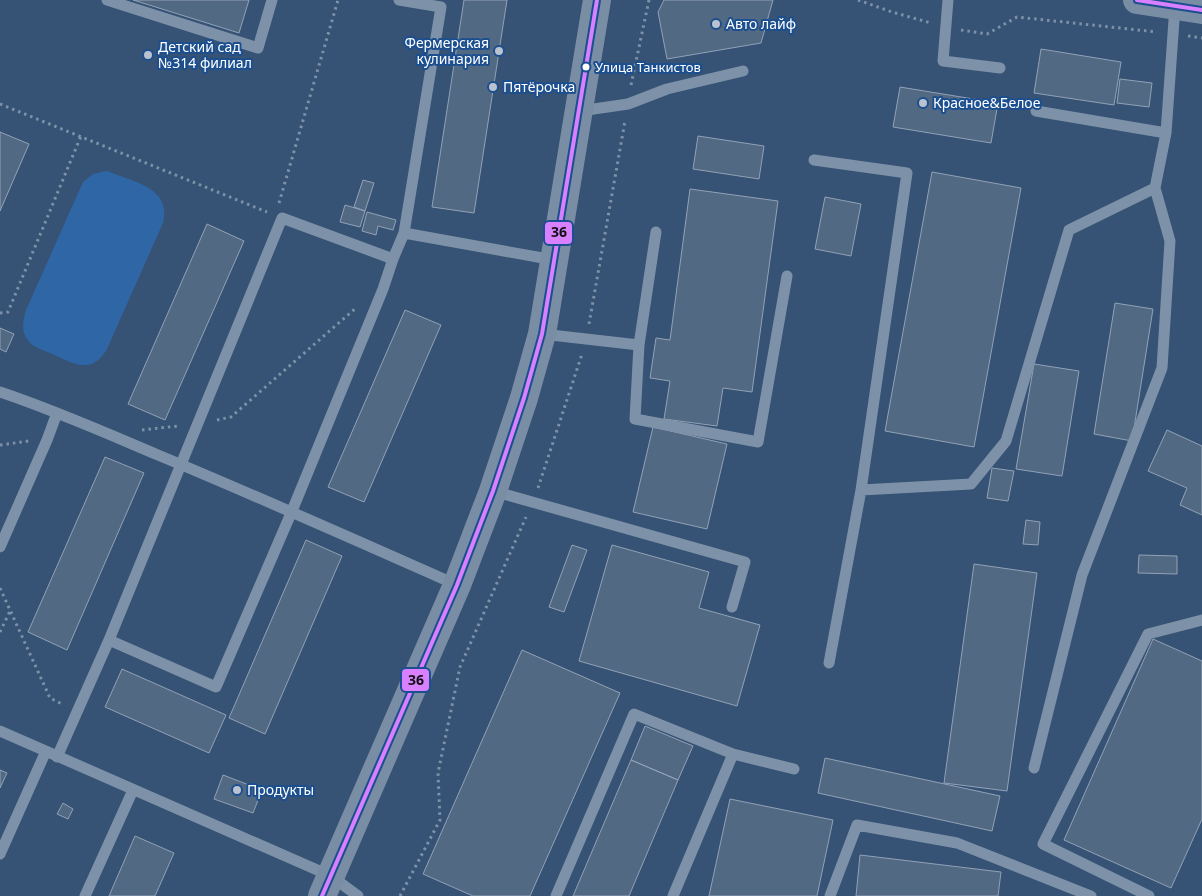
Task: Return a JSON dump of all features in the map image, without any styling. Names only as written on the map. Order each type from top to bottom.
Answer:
[{"type":"main road","points":[[326,886],[457,585],[493,491],[524,398],[542,334],[597,0]]},
{"type":"main road","points":[[1137,0],[1202,10]]},
{"type":"lane","points":[[107,0],[258,48],[272,0]]},
{"type":"lane","points":[[109,640],[216,687],[292,511],[404,233],[441,7],[399,0]]},
{"type":"lane","points":[[948,0],[942,61],[1000,68]]},
{"type":"lane","points":[[1034,768],[1082,576],[1162,368],[1170,241],[1155,188],[1166,133],[1175,6]]},
{"type":"lane","points":[[578,112],[628,104],[667,89],[743,71]]},
{"type":"lane","points":[[1036,111],[1166,133]]},
{"type":"lane","points":[[814,160],[907,173],[861,490],[829,662]]},
{"type":"lane","points":[[861,490],[971,484],[1006,441],[1069,230],[1155,188]]},
{"type":"lane","points":[[57,756],[109,640],[198,424],[279,217],[393,259]]},
{"type":"lane","points":[[656,232],[639,345],[635,419],[758,442],[787,276]]},
{"type":"lane","points":[[404,233],[554,260]]},
{"type":"lane","points":[[542,334],[639,345]]},
{"type":"lane","points":[[0,392],[37,404],[181,464],[292,511],[457,585]]},
{"type":"lane","points":[[0,547],[57,413]]},
{"type":"lane","points":[[493,491],[745,562],[732,608]]},
{"type":"lane","points":[[1149,896],[1043,844],[1148,634],[1202,620]]},
{"type":"lane","points":[[556,896],[634,714],[733,754],[794,769]]},
{"type":"lane","points":[[0,731],[133,790],[326,886],[358,896]]},
{"type":"lane","points":[[0,854],[46,751]]},
{"type":"lane","points":[[673,896],[733,754]]},
{"type":"lane","points":[[85,896],[133,790]]},
{"type":"lane","points":[[830,896],[857,825],[957,843],[1091,896]]},
{"type":"path","points":[[0,104],[279,217],[338,0]]},
{"type":"path","points":[[400,896],[440,820],[438,773],[460,666],[533,502],[587,339],[628,104],[649,0]]},
{"type":"path","points":[[858,0],[946,28],[987,34],[1017,17],[1202,38]]},
{"type":"path","points":[[0,313],[8,312],[81,136]]},
{"type":"path","points":[[107,433],[198,424],[231,417],[363,301],[379,298]]},
{"type":"path","points":[[0,444],[47,440]]},
{"type":"path","points":[[0,588],[50,698],[78,711]]},
{"type":"path","points":[[0,632],[10,610]]},
{"type":"shaded area","points":[[106,171],[140,183],[157,194],[162,202],[164,211],[163,223],[107,349],[95,362],[81,365],[50,353],[29,342],[23,329],[23,321],[26,310],[83,182],[93,174]]},
{"type":"building","points":[[133,0],[249,0],[239,33]]},
{"type":"building","points":[[464,0],[507,0],[474,213],[432,207]]},
{"type":"building","points":[[664,0],[773,0],[761,43],[667,59],[658,12]]},
{"type":"building","points":[[1041,49],[1121,62],[1114,105],[1034,93]]},
{"type":"building","points":[[1120,79],[1152,83],[1149,107],[1117,103]]},
{"type":"building","points":[[900,87],[998,103],[991,143],[893,127]]},
{"type":"building","points":[[0,132],[29,144],[0,211]]},
{"type":"building","points":[[698,136],[764,146],[759,179],[693,169]]},
{"type":"building","points":[[932,172],[1021,188],[974,447],[885,431]]},
{"type":"building","points":[[363,180],[374,183],[365,211],[354,207]]},
{"type":"building","points":[[690,189],[778,201],[752,392],[723,388],[717,426],[664,419],[670,381],[650,378],[656,338],[670,340]]},
{"type":"building","points":[[825,197],[861,204],[851,256],[815,249]]},
{"type":"building","points":[[345,205],[365,211],[360,227],[340,222]]},
{"type":"building","points":[[367,212],[396,220],[393,230],[378,226],[376,235],[362,231]]},
{"type":"building","points":[[207,224],[244,241],[165,420],[128,404]]},
{"type":"building","points":[[1115,303],[1153,309],[1132,441],[1094,434]]},
{"type":"building","points":[[405,310],[441,325],[364,502],[328,487]]},
{"type":"building","points":[[0,328],[14,334],[6,352],[0,349]]},
{"type":"building","points":[[1034,364],[1079,371],[1062,476],[1016,469]]},
{"type":"building","points":[[653,427],[727,444],[707,529],[633,512]]},
{"type":"building","points":[[1167,430],[1202,446],[1202,515],[1180,505],[1187,488],[1148,471]]},
{"type":"building","points":[[105,457],[144,473],[67,650],[28,632]]},
{"type":"building","points":[[992,468],[1014,471],[1008,501],[987,498]]},
{"type":"building","points":[[1026,520],[1040,522],[1038,545],[1023,544]]},
{"type":"building","points":[[306,540],[342,556],[265,734],[229,718]]},
{"type":"building","points":[[572,545],[587,550],[564,612],[549,607]]},
{"type":"building","points":[[612,545],[709,572],[699,608],[760,625],[737,706],[579,661]]},
{"type":"building","points":[[1139,555],[1177,556],[1177,574],[1138,573]]},
{"type":"building","points":[[974,564],[1037,573],[1007,791],[944,783]]},
{"type":"building","points":[[1153,639],[1202,661],[1202,819],[1171,888],[1064,840]]},
{"type":"building","points":[[522,650],[620,693],[530,896],[473,896],[423,874]]},
{"type":"building","points":[[122,669],[226,715],[209,753],[105,707]]},
{"type":"building","points":[[645,726],[693,746],[678,780],[631,760]]},
{"type":"building","points":[[825,758],[1000,796],[992,831],[818,793]]},
{"type":"building","points":[[631,760],[678,780],[629,896],[573,896]]},
{"type":"building","points":[[0,770],[7,773],[0,788]]},
{"type":"building","points":[[223,775],[262,790],[253,813],[214,799]]},
{"type":"building","points":[[730,799],[833,820],[817,896],[709,896]]},
{"type":"building","points":[[63,803],[73,809],[68,819],[57,814]]},
{"type":"building","points":[[135,836],[174,853],[155,896],[109,896]]},
{"type":"building","points":[[860,855],[1001,872],[998,896],[856,896]]},
{"type":"transit line","name":"36","points":[[322,896],[457,585],[493,491],[524,398],[542,334],[597,0]]},
{"type":"transit line","name":"36","points":[[1137,0],[1202,10]]},
{"type":"place","name":"Авто лайф","points":[[716,24]]},
{"type":"place","name":"Фермерская кулинария","points":[[499,51]]},
{"type":"place","name":"Детский сад №314 филиал","points":[[148,55]]},
{"type":"place","name":"Улица Танкистов","points":[[586,67]]},
{"type":"place","name":"Пятёрочка","points":[[493,87]]},
{"type":"place","name":"Красное&Белое","points":[[923,103]]},
{"type":"place","name":"Продукты","points":[[237,790]]}]
